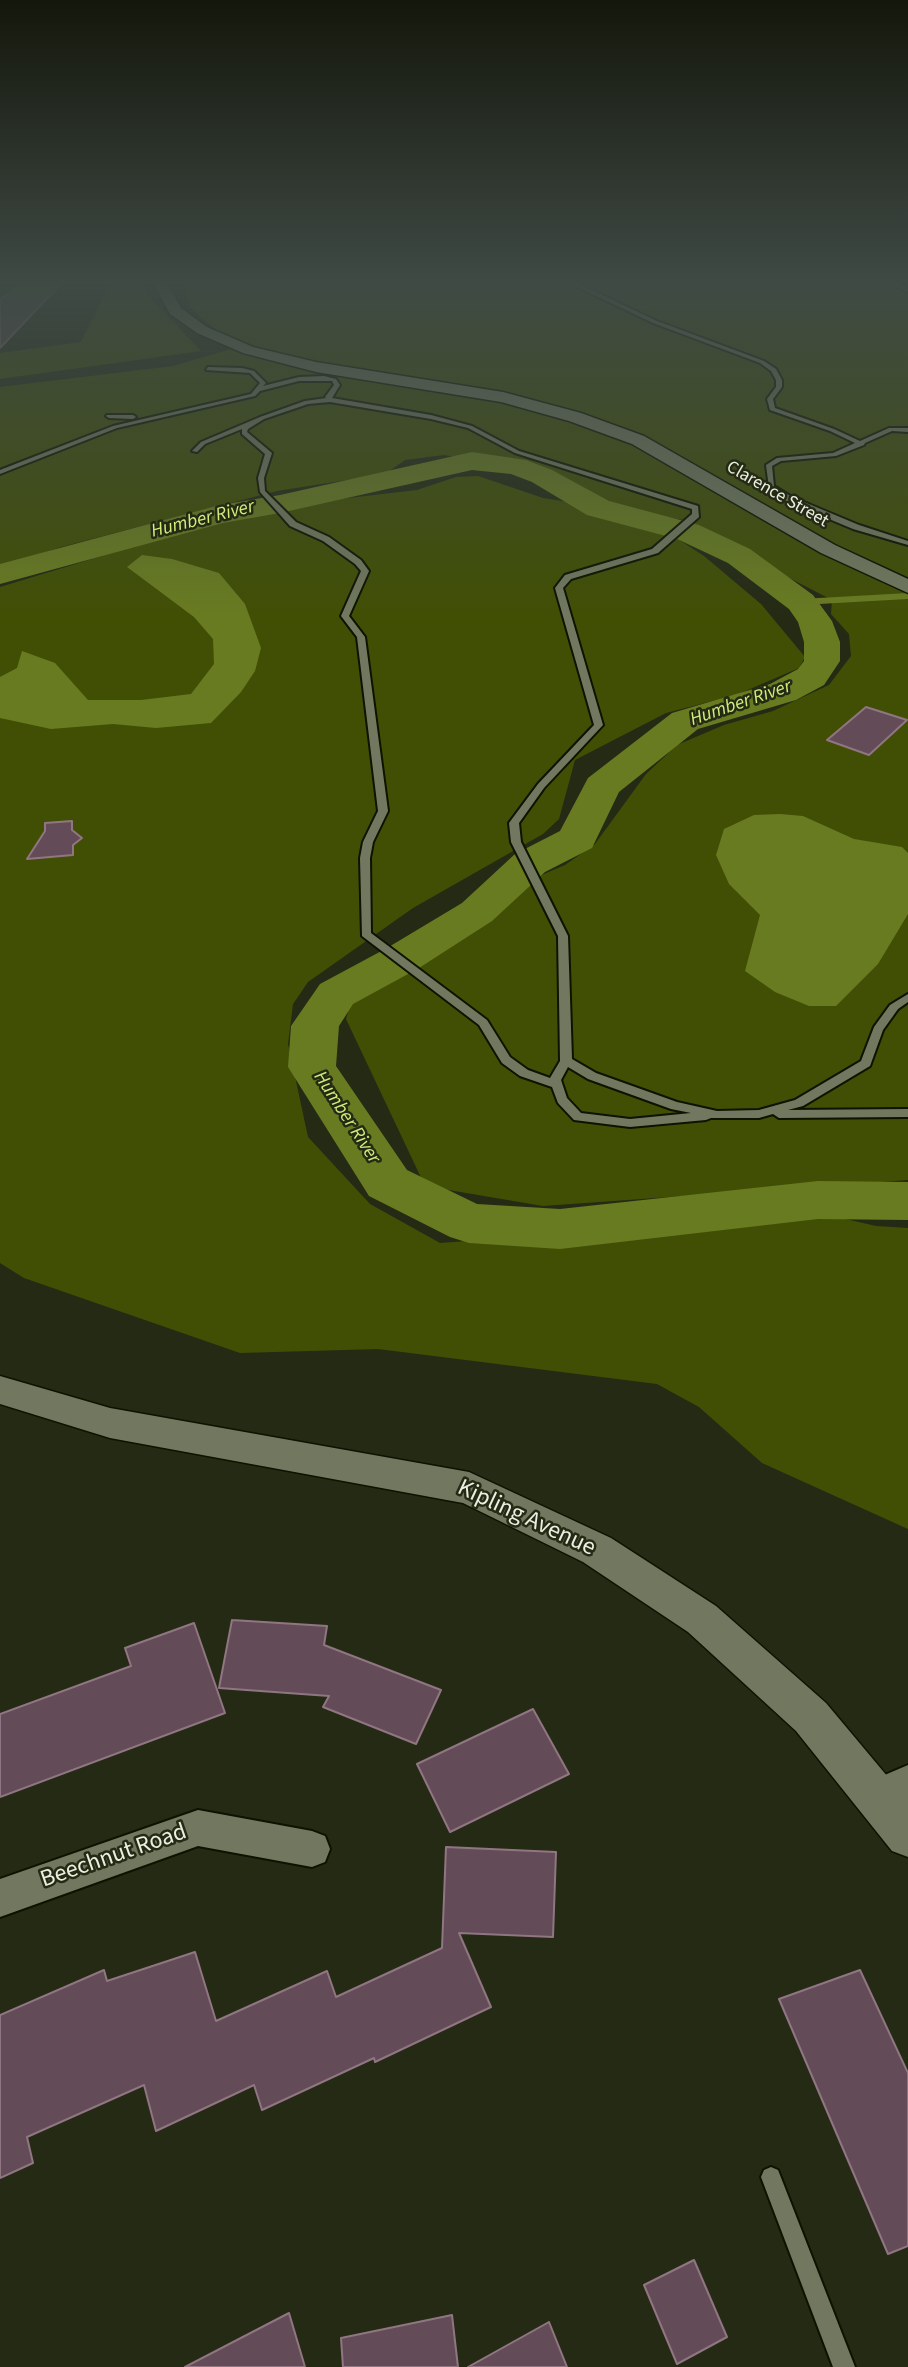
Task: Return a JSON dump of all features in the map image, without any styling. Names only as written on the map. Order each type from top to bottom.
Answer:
[{"type":"street","name":"Clarence Street","points":[[488,394],[575,417],[638,440],[828,549],[908,587]]},
{"type":"street","name":"Kipling Avenue","points":[[0,1390],[110,1423],[469,1488],[597,1550],[702,1619],[893,1789],[908,1835]]},
{"type":"street","name":"Beechnut Road","points":[[0,1898],[198,1828],[312,1849]]},
{"type":"lane","points":[[0,472],[115,427],[237,400],[249,394]]},
{"type":"lane","points":[[330,394],[330,400]]},
{"type":"lane","points":[[774,394],[771,399],[772,409],[862,444]]},
{"type":"lane","points":[[195,451],[203,443],[235,427],[307,402],[330,400],[470,427],[517,452],[695,508],[696,515],[655,551],[568,577],[559,588],[599,724],[541,786],[514,823],[516,842],[563,936],[566,1061],[555,1080],[556,1084],[562,1100],[578,1117],[600,1122],[630,1123],[759,1114],[908,1114]]},
{"type":"lane","points":[[109,416],[166,414]]},
{"type":"lane","points":[[254,422],[245,428],[244,433],[269,453],[261,478],[262,491],[293,524],[326,539],[358,562],[365,571],[345,616],[361,636],[383,811],[368,842],[365,858],[366,934],[483,1023],[506,1060],[524,1073],[556,1084]]},
{"type":"lane","points":[[908,430],[891,429],[834,455],[779,459],[769,465],[771,486],[822,514],[908,543]]},
{"type":"lane","points":[[759,1114],[799,1103],[866,1063],[878,1030],[894,1007],[908,997]]},
{"type":"lane","points":[[566,1061],[592,1076],[674,1106],[724,1115]]},
{"type":"lane","points":[[771,2176],[844,2367]]},
{"type":"shaded area","points":[[0,394],[908,394],[908,1180],[543,1206],[425,1186],[346,1019],[356,984],[509,889],[565,865],[595,844],[646,774],[677,745],[724,725],[773,711],[829,685],[851,656],[849,634],[831,614],[832,600],[684,520],[624,511],[592,497],[564,478],[444,455],[405,460],[385,474],[277,491],[61,547],[0,567]]},
{"type":"shaded area","points":[[478,476],[543,498],[581,504],[609,516],[667,532],[704,556],[761,604],[805,657],[799,668],[736,695],[666,713],[575,760],[559,819],[543,834],[413,908],[308,982],[293,1004],[288,1044],[308,1137],[370,1204],[440,1243],[828,1215],[876,1226],[908,1228],[908,1529],[762,1463],[699,1407],[657,1384],[378,1349],[240,1353],[24,1278],[0,1263],[0,587],[237,515],[314,502],[417,490],[456,477]]},
{"type":"shaded area","points":[[142,555],[172,559],[219,573],[245,604],[261,648],[255,671],[241,692],[211,723],[156,728],[113,724],[51,729],[0,718],[0,677],[17,668],[22,651],[55,663],[88,700],[141,700],[191,694],[214,664],[213,639],[194,617],[127,567]]},
{"type":"shaded area","points":[[754,815],[803,816],[854,839],[902,847],[908,853],[908,914],[878,964],[836,1006],[809,1006],[775,992],[745,971],[760,915],[729,884],[716,855],[724,829]]},
{"type":"building","points":[[866,707],[907,720],[869,755],[827,740]]},
{"type":"building","points":[[72,821],[72,830],[82,838],[73,845],[73,855],[27,859],[45,831],[45,823]]},
{"type":"building","points":[[232,1620],[327,1626],[324,1645],[441,1690],[416,1744],[323,1707],[329,1696],[219,1688]]},
{"type":"building","points":[[194,1623],[225,1713],[0,1797],[0,1714],[131,1666],[125,1648]]},
{"type":"building","points":[[533,1709],[569,1774],[450,1832],[417,1764]]},
{"type":"building","points":[[446,1847],[556,1852],[553,1937],[459,1933],[491,2007],[375,2062],[374,2058],[262,2110],[254,2085],[156,2131],[144,2085],[27,2137],[33,2163],[0,2178],[0,2015],[104,1970],[107,1981],[195,1952],[216,2021],[327,1971],[336,1997],[442,1948]]},
{"type":"building","points":[[860,1970],[908,2073],[908,2246],[888,2254],[779,1999]]},
{"type":"building","points":[[694,2260],[727,2337],[677,2364],[644,2285]]},
{"type":"building","points":[[289,2313],[305,2367],[185,2367]]},
{"type":"building","points":[[452,2315],[458,2367],[343,2367],[341,2338]]},
{"type":"building","points":[[549,2322],[567,2367],[468,2367]]},
{"type":"waterway","name":"Humber River","points":[[0,574],[220,514],[280,504],[472,461],[516,466],[542,476],[598,508],[688,532],[739,556],[801,602],[815,621],[822,642],[822,661],[811,677],[783,692],[685,721],[632,761],[602,786],[577,839],[530,863],[477,912],[403,958],[336,994],[315,1026],[312,1067],[388,1183],[469,1223],[560,1229],[818,1200],[908,1201]]},
{"type":"waterway","points":[[801,602],[908,596]]}]
